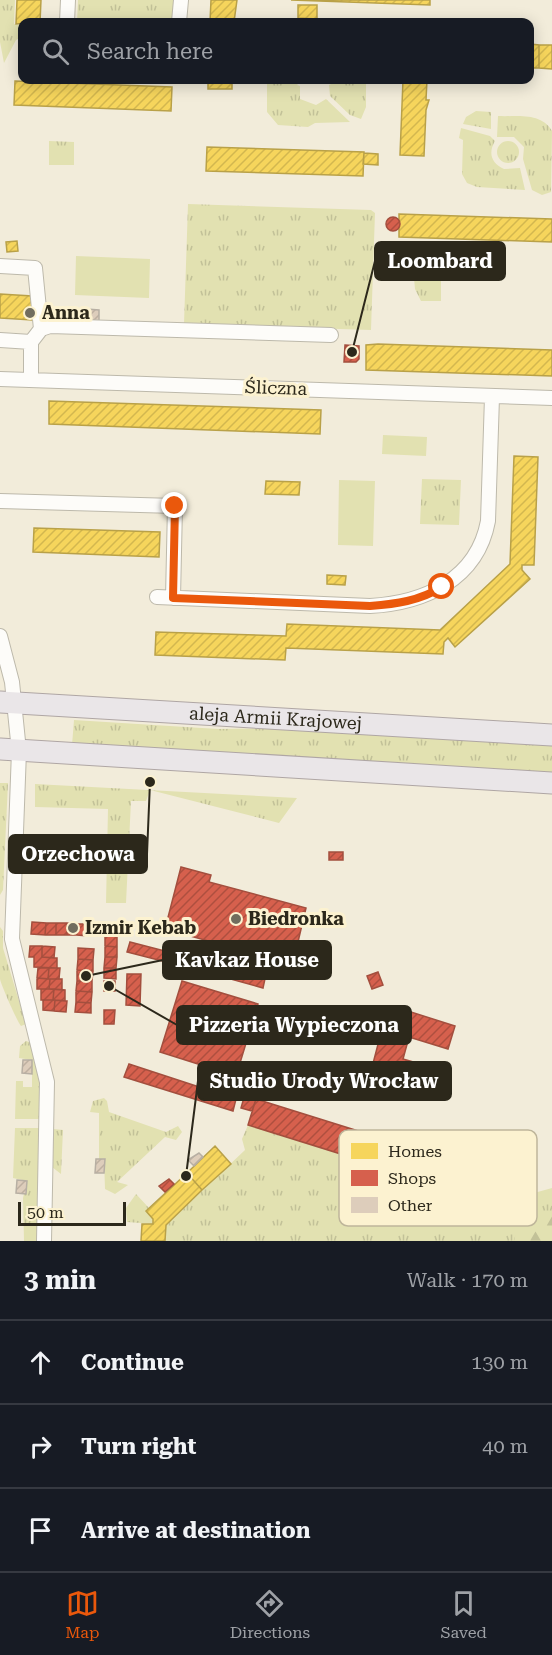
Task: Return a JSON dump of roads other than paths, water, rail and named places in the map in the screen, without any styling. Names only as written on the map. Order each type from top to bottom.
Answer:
[{"type":"main road","name":"aleja Armii Krajowej","points":[[7,702],[552,735]]},
{"type":"main road","points":[[9,750],[552,783]]},
{"type":"street","points":[[67,18],[68,0]]},
{"type":"street","points":[[179,18],[181,0]]},
{"type":"street","points":[[0,266],[34,268],[41,329]]},
{"type":"street","points":[[31,380],[31,342],[41,329],[50,326],[331,335]]},
{"type":"street","points":[[0,340],[31,342]]},
{"type":"street","name":"Śliczna","points":[[0,379],[552,398]]},
{"type":"street","points":[[157,597],[370,606],[399,604],[430,595],[466,566],[486,532],[492,397]]},
{"type":"street","points":[[0,501],[175,506],[173,598]]},
{"type":"street","points":[[0,636],[9,668],[7,702],[12,939],[47,1082],[44,1241]]},
{"type":"place","name":"Anna","points":[[30,313]]},
{"type":"place","name":"Loombard","points":[[352,352]]},
{"type":"place","name":"Orzechowa","points":[[150,782]]},
{"type":"place","name":"Biedronka","points":[[236,919]]},
{"type":"place","name":"Izmir Kebab","points":[[73,928]]},
{"type":"place","name":"Kavkaz House","points":[[86,976]]},
{"type":"place","name":"Pizzeria Wypieczona","points":[[109,986]]},
{"type":"place","name":"Studio Urody Wrocław","points":[[186,1176]]}]
